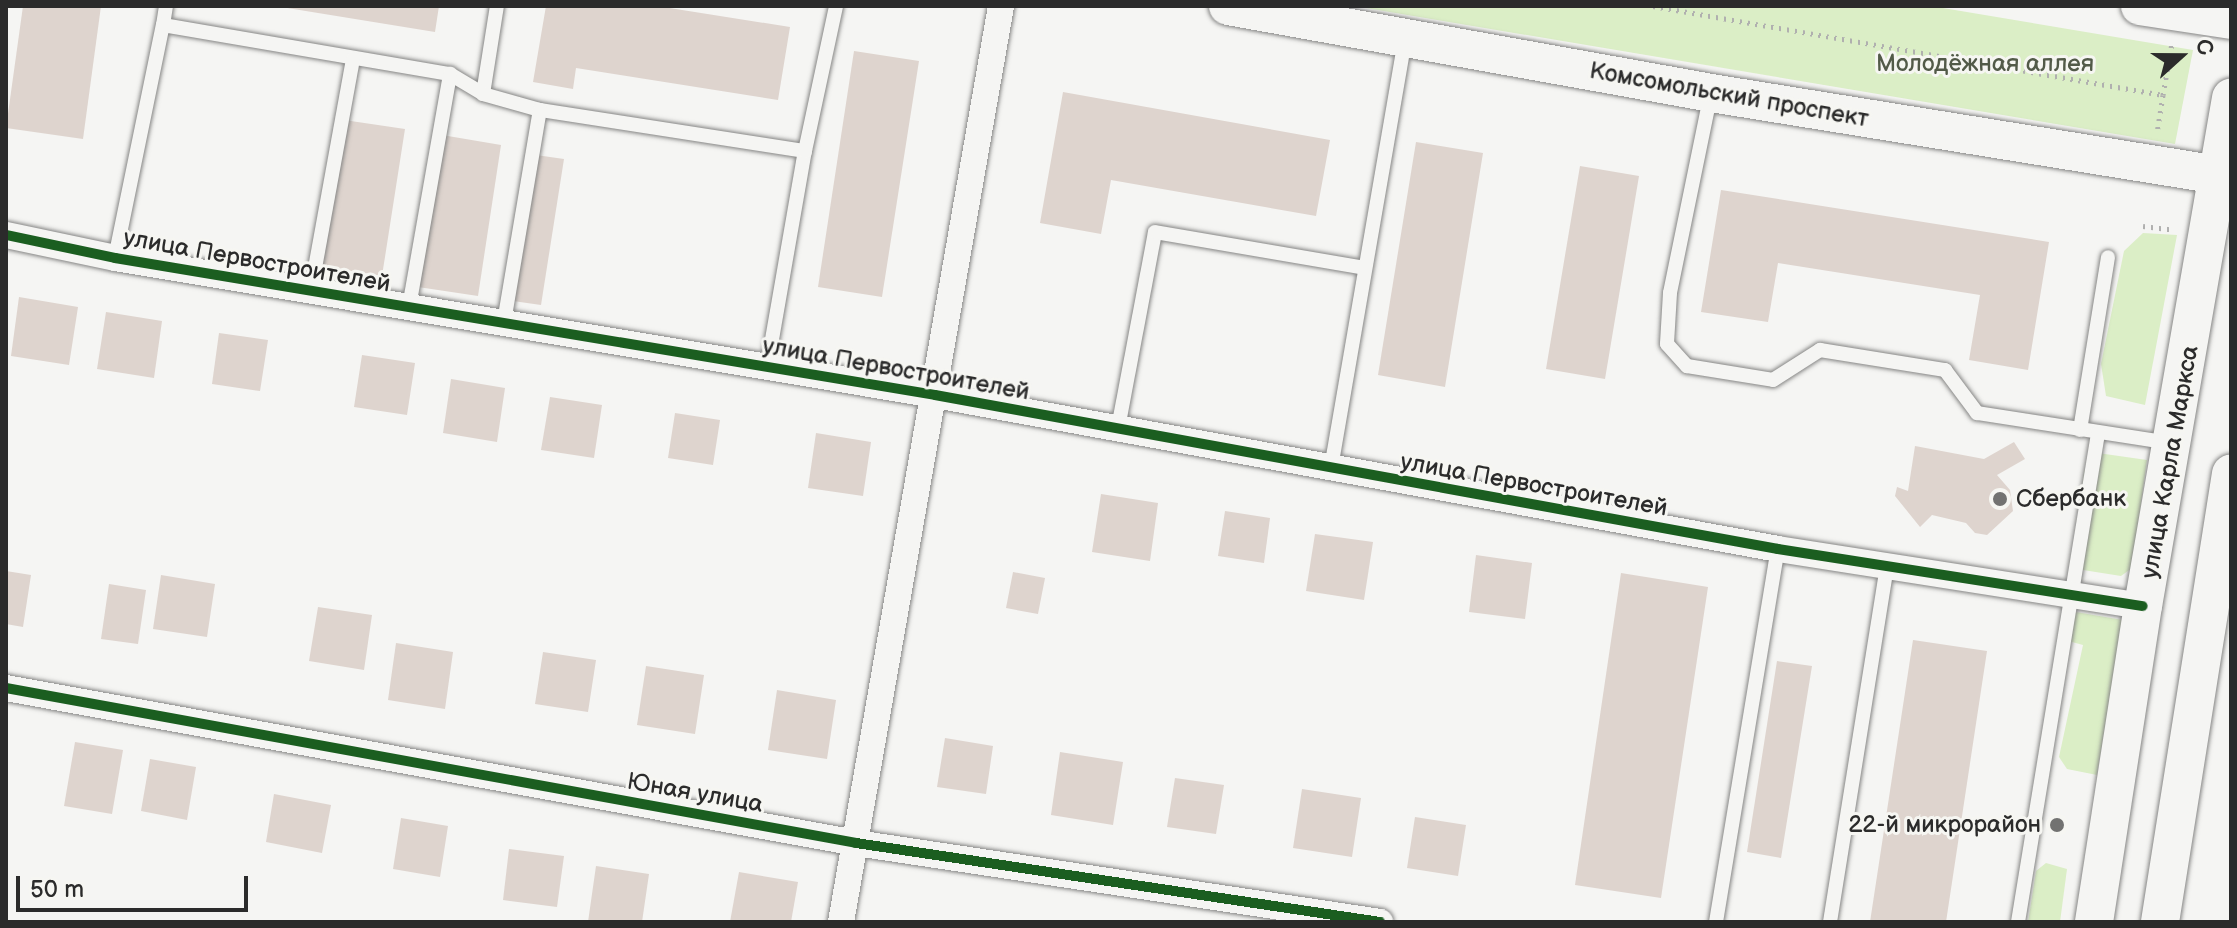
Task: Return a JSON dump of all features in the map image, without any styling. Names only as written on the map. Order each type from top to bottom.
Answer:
[{"type":"main road","name":"Комсомольский проспект","points":[[1228,6],[1711,93],[2225,177]]},
{"type":"main road","points":[[2140,6],[2231,20]]},
{"type":"main road","name":"улица Карла Маркса","points":[[2094,922],[2143,606],[2225,177],[2231,98]]},
{"type":"main road","points":[[2160,922],[2231,474]]},
{"type":"street","points":[[841,922],[1001,6]]},
{"type":"street","name":"улица Первостроителей","points":[[6,235],[115,258],[935,395],[1778,549],[2143,606]]},
{"type":"street","name":"Юная улица","points":[[6,688],[856,843],[1380,922]]},
{"type":"lane","points":[[115,258],[166,6]]},
{"type":"lane","points":[[483,94],[497,6]]},
{"type":"lane","points":[[767,368],[805,151],[836,6]]},
{"type":"lane","points":[[163,25],[450,74],[483,94],[540,110],[805,151]]},
{"type":"lane","points":[[1331,468],[1406,38]]},
{"type":"lane","points":[[311,290],[353,59]]},
{"type":"lane","points":[[409,307],[450,74]]},
{"type":"lane","points":[[1711,93],[1670,293],[1667,344],[1687,366],[1773,380],[1820,350],[1929,367],[1945,370],[1977,413],[2174,444]]},
{"type":"lane","points":[[504,322],[540,110]]},
{"type":"lane","points":[[1118,428],[1155,232],[1365,268]]},
{"type":"lane","points":[[2080,430],[2108,257]]},
{"type":"lane","points":[[2018,922],[2098,433]]},
{"type":"lane","points":[[1716,922],[1778,549]]},
{"type":"lane","points":[[1830,922],[1887,567]]},
{"type":"path","points":[[1653,6],[2163,95]]},
{"type":"path","points":[[2156,140],[2174,30]]},
{"type":"path","points":[[2143,226],[2187,232]]},
{"type":"green space","name":"Молодёжная аллея","points":[[1354,6],[1931,6],[2193,50],[2175,144]]},
{"type":"green space","points":[[2143,233],[2177,235],[2145,405],[2106,396],[2101,364],[2124,251]]},
{"type":"green space","points":[[2098,453],[2147,460],[2132,568],[2121,576],[2083,570],[2073,561],[2084,471]]},
{"type":"green space","points":[[2076,612],[2123,620],[2097,775],[2067,769],[2059,757],[2083,645],[2061,639]]},
{"type":"green space","points":[[2046,863],[2067,869],[2060,922],[2028,922],[2036,871]]},
{"type":"building","points":[[23,6],[101,6],[83,139],[6,128]]},
{"type":"building","points":[[275,6],[439,6],[435,32]]},
{"type":"building","points":[[546,6],[657,6],[790,27],[778,100],[576,68],[573,89],[533,82]]},
{"type":"building","points":[[854,51],[919,61],[882,297],[818,287]]},
{"type":"building","points":[[1063,92],[1330,140],[1316,216],[1111,180],[1101,234],[1040,223]]},
{"type":"building","points":[[344,120],[405,129],[382,276],[320,266]]},
{"type":"building","points":[[442,135],[501,145],[478,296],[418,287]]},
{"type":"building","points":[[1416,142],[1483,153],[1445,387],[1378,375]]},
{"type":"building","points":[[536,155],[564,159],[541,305],[513,301]]},
{"type":"building","points":[[1580,166],[1639,176],[1605,379],[1546,369]]},
{"type":"building","points":[[1721,190],[2049,242],[2028,370],[1969,360],[1980,295],[1778,263],[1768,322],[1701,312]]},
{"type":"building","points":[[19,297],[78,307],[69,365],[11,356]]},
{"type":"building","points":[[106,312],[162,321],[154,378],[97,369]]},
{"type":"building","points":[[219,333],[268,340],[260,391],[212,384]]},
{"type":"building","points":[[362,355],[415,363],[407,415],[354,407]]},
{"type":"building","points":[[451,379],[505,388],[497,442],[443,433]]},
{"type":"building","points":[[550,397],[602,405],[594,458],[541,450]]},
{"type":"building","points":[[675,413],[720,420],[713,465],[668,458]]},
{"type":"building","points":[[816,433],[871,442],[863,496],[808,488]]},
{"type":"building","points":[[2014,442],[2025,459],[1997,475],[2010,490],[2013,511],[1987,535],[1975,533],[1966,523],[1932,515],[1920,527],[1895,496],[1897,487],[1908,491],[1915,446],[1984,459]]},
{"type":"building","points":[[1101,494],[1158,503],[1150,561],[1092,552]]},
{"type":"building","points":[[1225,511],[1270,518],[1264,563],[1218,556]]},
{"type":"building","points":[[1315,534],[1373,542],[1364,600],[1306,591]]},
{"type":"building","points":[[1476,555],[1532,563],[1525,619],[1469,612]]},
{"type":"building","points":[[6,571],[31,575],[23,627],[6,624]]},
{"type":"building","points":[[1013,572],[1045,578],[1038,614],[1006,608]]},
{"type":"building","points":[[1621,573],[1708,587],[1661,898],[1575,885]]},
{"type":"building","points":[[161,575],[215,584],[207,637],[153,629]]},
{"type":"building","points":[[109,584],[146,590],[138,644],[101,639]]},
{"type":"building","points":[[318,607],[372,615],[364,670],[309,661]]},
{"type":"building","points":[[1913,640],[1987,651],[1946,922],[1870,922]]},
{"type":"building","points":[[396,643],[453,652],[445,709],[388,700]]},
{"type":"building","points":[[543,652],[596,660],[588,712],[535,704]]},
{"type":"building","points":[[1777,661],[1812,666],[1781,858],[1747,852]]},
{"type":"building","points":[[646,666],[704,675],[695,734],[637,725]]},
{"type":"building","points":[[777,690],[836,700],[827,759],[768,750]]},
{"type":"building","points":[[945,738],[993,746],[986,794],[937,787]]},
{"type":"building","points":[[75,742],[123,750],[112,814],[64,806]]},
{"type":"building","points":[[1060,752],[1123,762],[1113,825],[1051,815]]},
{"type":"building","points":[[150,759],[196,767],[187,820],[141,811]]},
{"type":"building","points":[[1175,778],[1224,785],[1216,834],[1167,827]]},
{"type":"building","points":[[1302,789],[1361,798],[1352,857],[1293,848]]},
{"type":"building","points":[[274,794],[331,805],[322,853],[266,842]]},
{"type":"building","points":[[1415,817],[1466,825],[1458,876],[1407,868]]},
{"type":"building","points":[[401,818],[448,826],[440,877],[393,869]]},
{"type":"building","points":[[509,849],[564,856],[557,907],[503,900]]},
{"type":"building","points":[[596,866],[649,874],[642,922],[588,922]]},
{"type":"building","points":[[739,872],[798,882],[791,922],[730,922]]},
{"type":"cycle path","points":[[6,235],[115,258],[935,395],[1778,549],[2143,606]]},
{"type":"cycle path","points":[[6,688],[856,843],[1380,922]]},
{"type":"place","name":"Сбербанк","points":[[2000,499]]},
{"type":"place","name":"22-й микрорайон","points":[[2057,825]]}]
